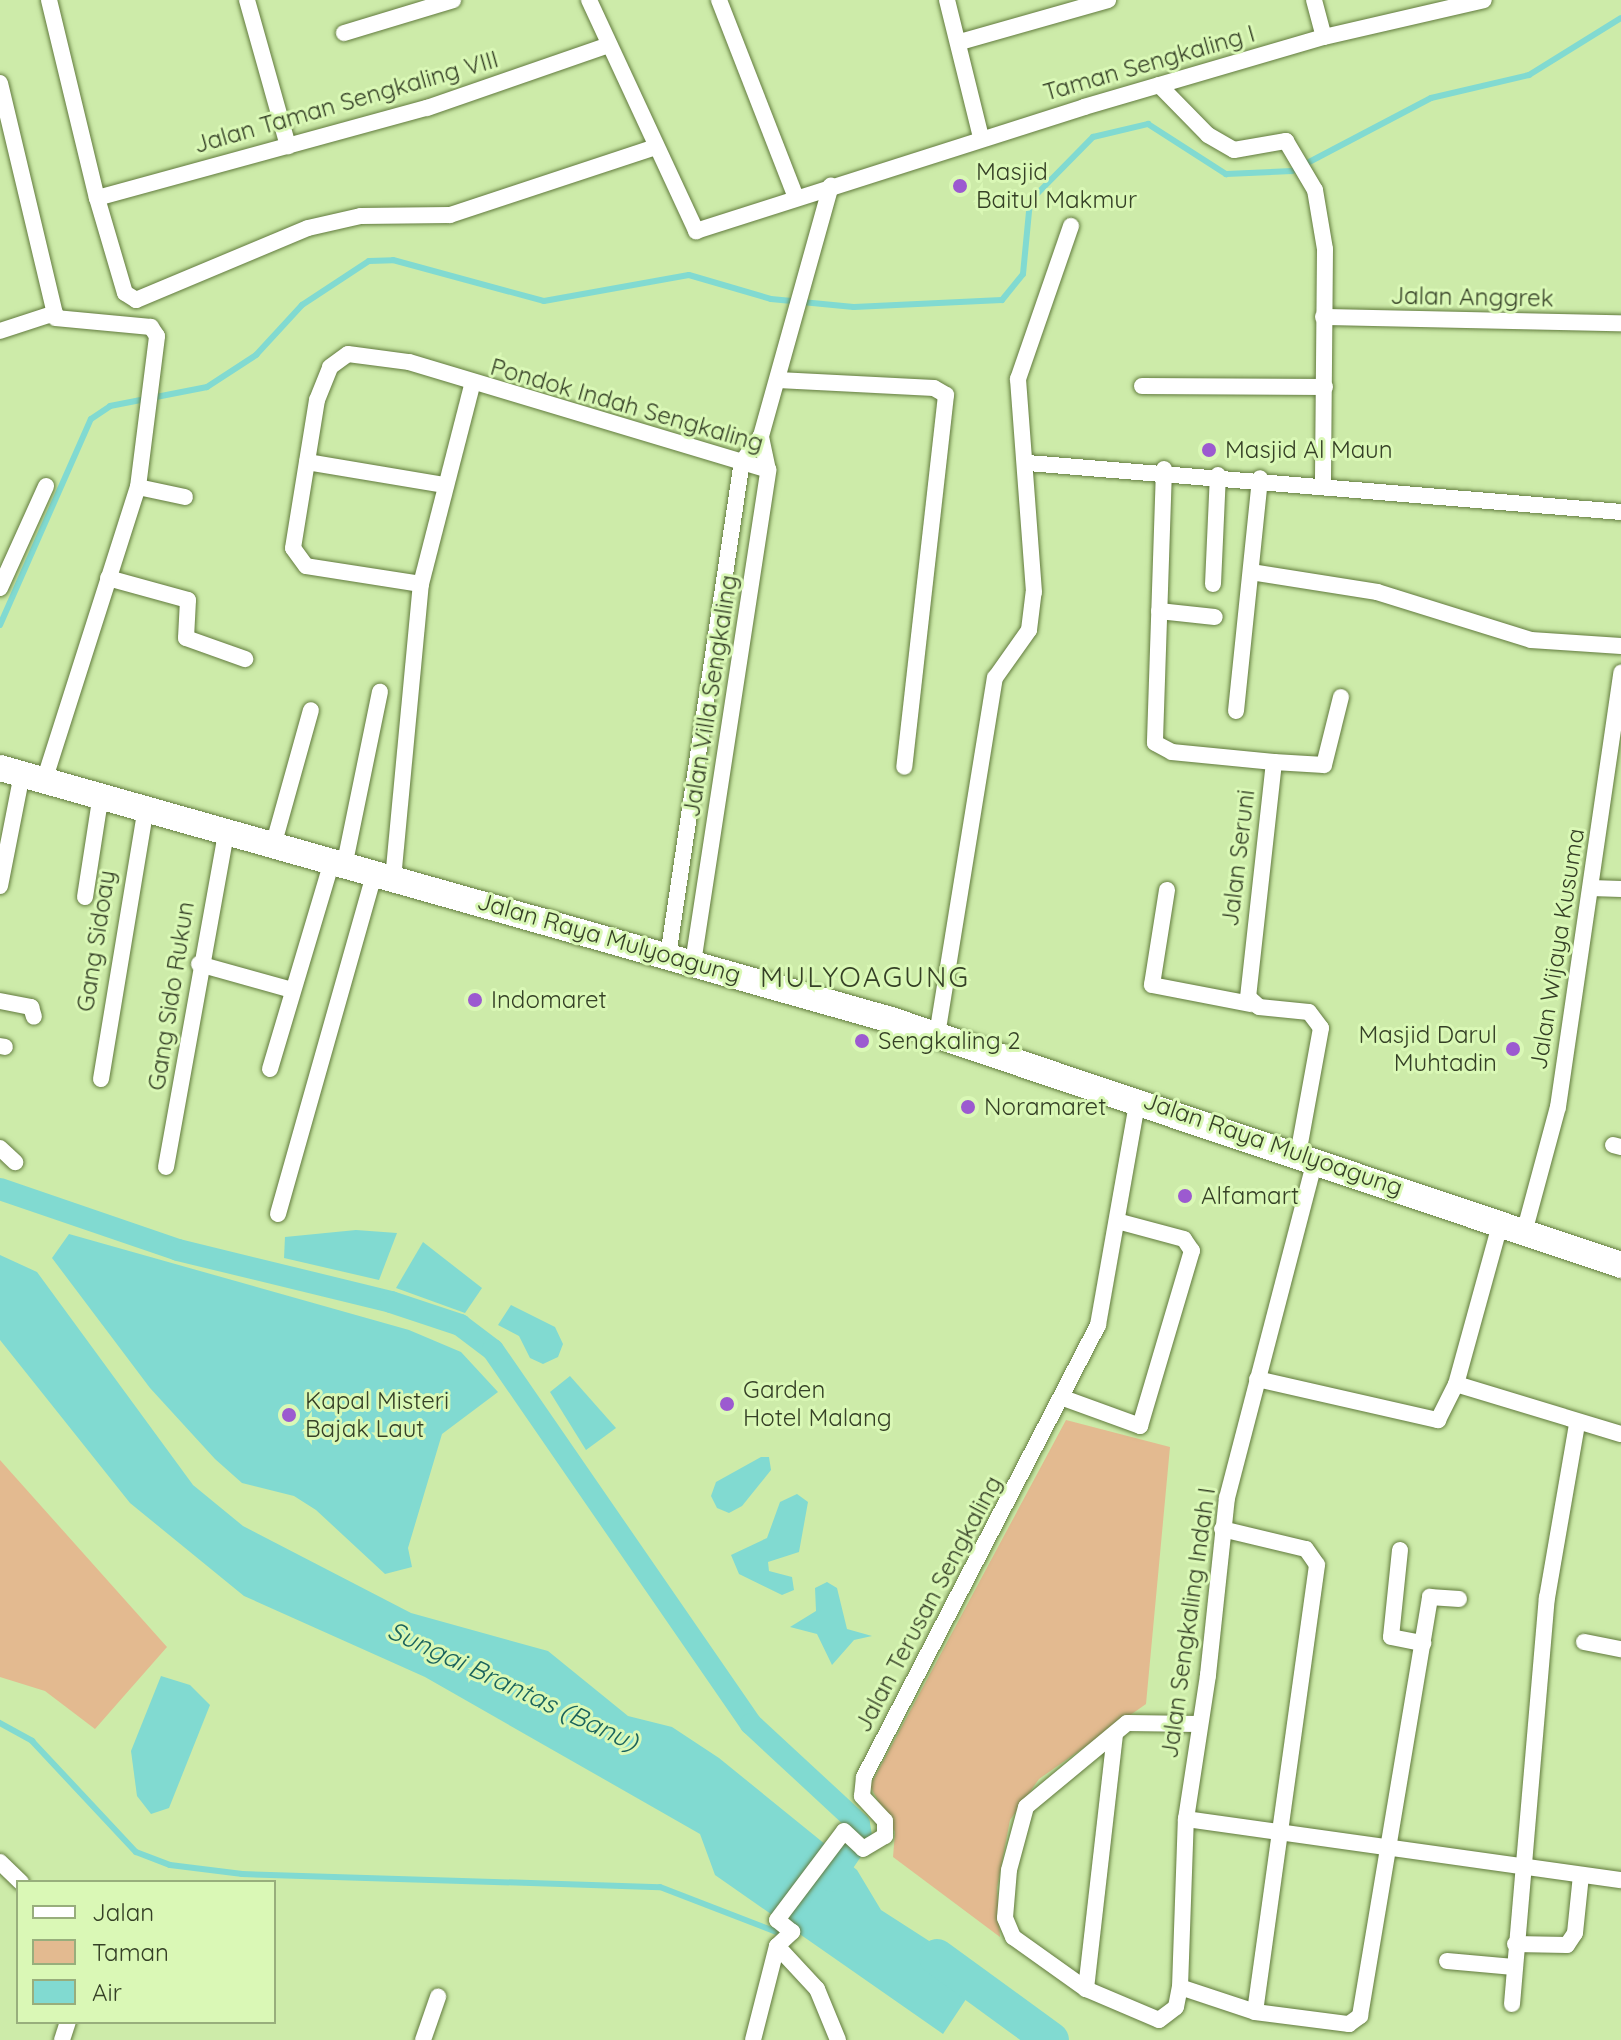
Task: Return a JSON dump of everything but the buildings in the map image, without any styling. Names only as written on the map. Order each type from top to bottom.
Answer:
[{"type":"main road","name":"Jalan Raya Mulyoagung","points":[[22,774],[100,800],[384,876],[937,1035],[1138,1098],[1306,1158],[1513,1225],[1621,1265]]},
{"type":"street","points":[[49,0],[97,198],[125,293],[144,299],[308,228],[361,216],[450,215],[652,148],[589,0]]},
{"type":"street","points":[[247,0],[288,146]]},
{"type":"street","points":[[344,33],[453,0]]},
{"type":"street","points":[[719,0],[796,197]]},
{"type":"street","points":[[947,0],[960,42],[981,137]]},
{"type":"street","points":[[960,42],[1108,0]]},
{"type":"street","points":[[1314,0],[1324,37]]},
{"type":"street","name":"Taman Sengkaling I","points":[[652,148],[696,231],[981,137],[1324,37],[1484,0]]},
{"type":"street","name":"Jalan Taman Sengkaling VIII","points":[[97,198],[288,146],[606,46]]},
{"type":"street","points":[[0,83],[6,134],[55,313]]},
{"type":"street","points":[[1159,85],[1208,135],[1234,150],[1286,141],[1315,190],[1323,227],[1323,486]]},
{"type":"street","name":"Jalan Villa Sengkaling","points":[[668,956],[742,462],[761,436],[805,269],[831,186]]},
{"type":"street","points":[[937,1035],[995,678],[1028,637],[1028,463],[1018,379],[1071,226]]},
{"type":"street","points":[[0,331],[55,313],[151,327],[153,387],[138,487],[108,578],[22,774],[0,886]]},
{"type":"street","name":"Jalan Anggrek","points":[[1323,317],[1621,323]]},
{"type":"street","name":"Pondok Indah Sengkaling","points":[[421,584],[296,558],[292,533],[317,400],[339,358],[374,353],[472,385],[768,470]]},
{"type":"street","points":[[779,374],[934,388],[946,395],[904,767]]},
{"type":"street","name":"Pondok Indah Sengkaling","points":[[278,1214],[384,876],[421,584],[472,385]]},
{"type":"street","points":[[1142,386],[1325,387]]},
{"type":"street","name":"Jalan Villa Sengkaling","points":[[693,963],[768,470],[761,436]]},
{"type":"street","points":[[307,462],[445,485]]},
{"type":"street","points":[[1028,463],[1164,469],[1621,512]]},
{"type":"street","name":"Jalan Seruni","points":[[1164,469],[1153,732],[1159,749],[1274,762],[1247,987],[1251,1004]]},
{"type":"street","points":[[1213,584],[1218,475]]},
{"type":"street","points":[[1236,711],[1260,478]]},
{"type":"street","points":[[0,588],[46,486]]},
{"type":"street","points":[[138,487],[185,497]]},
{"type":"street","points":[[1251,572],[1377,592],[1531,640],[1621,646]]},
{"type":"street","points":[[108,578],[188,600],[186,638],[245,659]]},
{"type":"street","points":[[1159,611],[1215,617]]},
{"type":"street","name":"Jalan Wijaya Kusuma","points":[[1257,1379],[1438,1420],[1456,1384],[1558,1107],[1621,673]]},
{"type":"street","points":[[270,1069],[292,990],[337,865],[380,692]]},
{"type":"street","points":[[1274,762],[1324,765],[1341,697]]},
{"type":"street","points":[[705,709],[729,714]]},
{"type":"street","points":[[273,846],[311,710]]},
{"type":"street","points":[[85,897],[100,800]]},
{"type":"street","name":"Gang Sidoay","points":[[101,1079],[145,812]]},
{"type":"street","name":"Gang Sido Rukun","points":[[166,1167],[199,964],[226,833]]},
{"type":"street","points":[[1591,888],[1621,889]]},
{"type":"street","points":[[1167,890],[1152,985],[1309,1012],[1321,1028],[1306,1158]]},
{"type":"street","points":[[199,964],[292,990]]},
{"type":"street","points":[[0,1001],[31,1007],[34,1017]]},
{"type":"street","name":"Jalan Terusan Sengkaling","points":[[777,1946],[783,1925],[844,1836],[863,1849],[877,1846],[887,1827],[865,1804],[864,1777],[1066,1399],[1107,1300],[1138,1098]]},
{"type":"street","points":[[0,1148],[15,1162]]},
{"type":"street","name":"Jalan Sengkaling Indah I","points":[[1086,1989],[1159,2020],[1176,2007],[1180,1987],[1186,1819],[1222,1529],[1306,1158]]},
{"type":"street","points":[[1066,1399],[1140,1426],[1192,1251],[1184,1239],[1117,1221]]},
{"type":"street","points":[[1456,1384],[1577,1424],[1621,1434]]},
{"type":"street","points":[[1512,2004],[1521,1866],[1547,1598],[1577,1424]]},
{"type":"street","points":[[1222,1529],[1306,1549],[1317,1565],[1255,2012]]},
{"type":"street","points":[[1400,1550],[1391,1637],[1423,1643]]},
{"type":"street","points":[[1180,1987],[1255,2012],[1349,2024],[1360,2016],[1392,1844],[1431,1595],[1459,1599]]},
{"type":"street","points":[[1584,1642],[1621,1649]]},
{"type":"street","points":[[1086,1989],[1007,1930],[1009,1870],[1026,1807],[1115,1736],[1141,1720],[1198,1724]]},
{"type":"street","points":[[1086,1989],[1115,1736]]},
{"type":"street","points":[[1186,1819],[1281,1828],[1621,1880]]},
{"type":"street","points":[[0,1862],[19,1880]]},
{"type":"street","points":[[1515,1944],[1567,1945],[1575,1933],[1581,1875]]},
{"type":"street","points":[[753,2040],[777,1946]]},
{"type":"street","points":[[777,1946],[817,1989],[838,2040]]},
{"type":"street","points":[[1447,1961],[1514,1967]]},
{"type":"street","points":[[423,2040],[438,1997]]},
{"type":"green space","points":[[1066,1420],[1170,1447],[1146,1704],[1039,1779],[1010,1820],[997,1888],[1000,1937],[893,1857],[895,1832],[870,1786]]},
{"type":"green space","points":[[0,1460],[167,1647],[95,1729],[45,1691],[0,1677]]},
{"type":"water","points":[[356,1230],[397,1233],[379,1280],[284,1258],[285,1237]]},
{"type":"water","points":[[69,1234],[409,1330],[461,1352],[498,1392],[442,1434],[408,1548],[412,1567],[385,1574],[316,1510],[294,1496],[242,1483],[215,1459],[150,1388],[52,1258]]},
{"type":"water","points":[[423,1242],[482,1288],[465,1313],[396,1288]]},
{"type":"water","points":[[0,1255],[37,1272],[193,1485],[243,1526],[411,1613],[548,1651],[628,1716],[672,1727],[719,1758],[857,1870],[881,1910],[982,1975],[943,2034],[715,1875],[700,1834],[425,1677],[244,1596],[130,1503],[0,1340]]},
{"type":"water","points":[[511,1305],[555,1327],[563,1344],[558,1357],[543,1364],[530,1358],[519,1336],[498,1325]]},
{"type":"water","points":[[570,1376],[616,1428],[586,1450],[550,1392]]},
{"type":"water","points":[[761,1457],[769,1457],[771,1470],[742,1506],[729,1513],[717,1508],[711,1496],[716,1482]]},
{"type":"water","points":[[797,1494],[808,1502],[799,1552],[768,1562],[769,1571],[792,1577],[794,1590],[782,1595],[739,1574],[731,1555],[767,1538],[780,1502]]},
{"type":"water","points":[[827,1582],[837,1588],[847,1629],[872,1636],[854,1640],[832,1665],[817,1634],[790,1627],[816,1611],[815,1588]]},
{"type":"water","points":[[161,1676],[190,1685],[210,1705],[169,1808],[151,1814],[137,1796],[131,1751]]},
{"type":"waterway","points":[[0,625],[91,419],[110,406],[207,387],[256,355],[302,305],[369,261],[393,260],[544,301],[689,275],[771,299],[854,307],[1002,300],[1023,274],[1030,201],[1093,137],[1148,124],[1226,174],[1292,171],[1431,98],[1529,75],[1621,18]]},
{"type":"waterway","points":[[0,1189],[178,1250],[391,1302],[460,1325],[493,1350],[751,1724],[859,1824],[861,1837],[831,1881]]},
{"type":"waterway","points":[[0,1723],[32,1741],[136,1852],[170,1865],[242,1874],[660,1887],[782,1934]]},
{"type":"waterway","name":"Sungai Brantas (Banu)","points":[[937,1957],[1051,2040]]},
{"type":"place","name":"Masjid Baitul Makmur","points":[[960,186]]},
{"type":"place","name":"Masjid Al Maun","points":[[1209,450]]},
{"type":"place","name":"Indomaret","points":[[475,1000]]},
{"type":"place","name":"Sengkaling 2","points":[[862,1041]]},
{"type":"place","name":"Masjid Darul Muhtadin","points":[[1513,1049]]},
{"type":"place","name":"Noramaret","points":[[968,1107]]},
{"type":"place","name":"Alfamart","points":[[1185,1196]]},
{"type":"place","name":"Garden Hotel Malang","points":[[727,1404]]},
{"type":"place","name":"Kapal Misteri Bajak Laut","points":[[289,1415]]},
{"type":"district","name":"MULYOAGUNG","points":[[865,977]]}]
